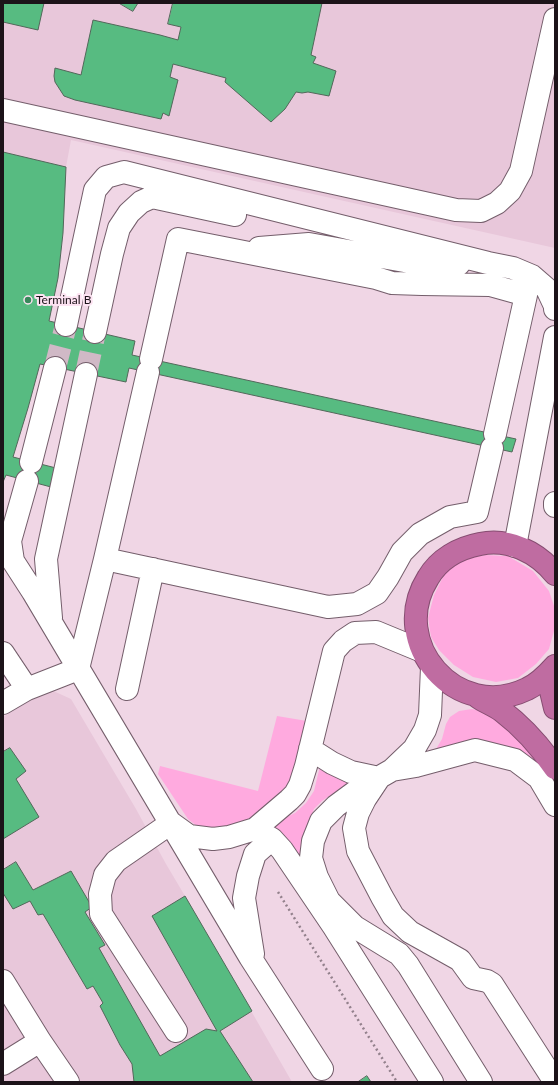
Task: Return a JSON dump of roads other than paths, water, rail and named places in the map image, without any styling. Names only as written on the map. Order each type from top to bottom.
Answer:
[{"type":"highway","points":[[553,571],[539,558],[528,551],[515,546],[494,543],[476,545],[458,551],[438,564],[424,584],[416,607],[416,631],[427,659],[437,674],[446,682],[468,693],[492,697],[516,694],[538,683],[553,668]]},
{"type":"highway","points":[[553,668],[550,687],[555,708]]},
{"type":"highway","points":[[475,695],[500,710],[516,722],[544,752],[555,768]]},
{"type":"street","points":[[3,110],[456,210],[481,210],[497,202],[510,191],[521,171],[555,19]]},
{"type":"street","points":[[66,326],[95,190],[106,178],[124,172],[513,268],[532,276],[547,289],[555,309]]},
{"type":"street","points":[[95,332],[119,228],[129,213],[141,202],[152,197],[267,222],[346,228]]},
{"type":"street","points":[[78,669],[105,559],[178,239],[376,278],[392,283],[490,285],[526,295],[477,512],[450,517],[420,534],[402,552],[377,593],[357,604],[328,607],[105,559]]},
{"type":"street","points":[[231,250],[309,244],[421,264]]},
{"type":"street","points":[[322,268],[348,259],[368,255]]},
{"type":"street","points":[[376,278],[391,270],[421,264],[488,263]]},
{"type":"street","points":[[515,546],[555,337]]},
{"type":"street","points":[[55,368],[10,541],[13,561],[33,592],[256,966],[322,1069]]},
{"type":"street","points":[[52,624],[46,559],[86,374]]},
{"type":"street","points":[[127,690],[153,569]]},
{"type":"street","points":[[263,834],[295,794],[300,785],[334,651],[343,641],[355,633],[376,632],[427,659],[430,715],[425,730],[414,749],[386,774],[365,799],[358,813],[354,828],[358,851],[382,897],[394,916],[410,932],[460,960],[472,978],[487,981],[492,984],[555,1082]]},
{"type":"street","points":[[3,652],[27,689]]},
{"type":"street","points":[[3,703],[27,689],[78,669]]},
{"type":"street","points":[[310,749],[332,763],[351,772],[386,774]]},
{"type":"street","points":[[334,927],[328,901],[317,877],[311,858],[313,841],[321,820],[359,789],[386,774],[475,750],[515,760],[539,778],[555,805]]},
{"type":"street","points":[[170,823],[189,836],[213,839],[263,834],[282,850],[334,927],[432,1082]]},
{"type":"street","points":[[170,823],[116,861],[106,875],[100,894],[101,914],[176,1031]]},
{"type":"street","points":[[256,966],[244,898],[248,876],[255,854],[267,842],[263,834]]},
{"type":"street","points":[[328,901],[355,927],[399,954],[408,965],[481,1082]]},
{"type":"street","points":[[3,981],[40,1041],[68,1082]]},
{"type":"street","points":[[3,1064],[40,1041]]},
{"type":"tunnel","points":[[55,368],[66,325]]},
{"type":"tunnel","points":[[86,374],[95,332]]},
{"type":"place","name":"Terminal B","points":[[28,300]]}]
